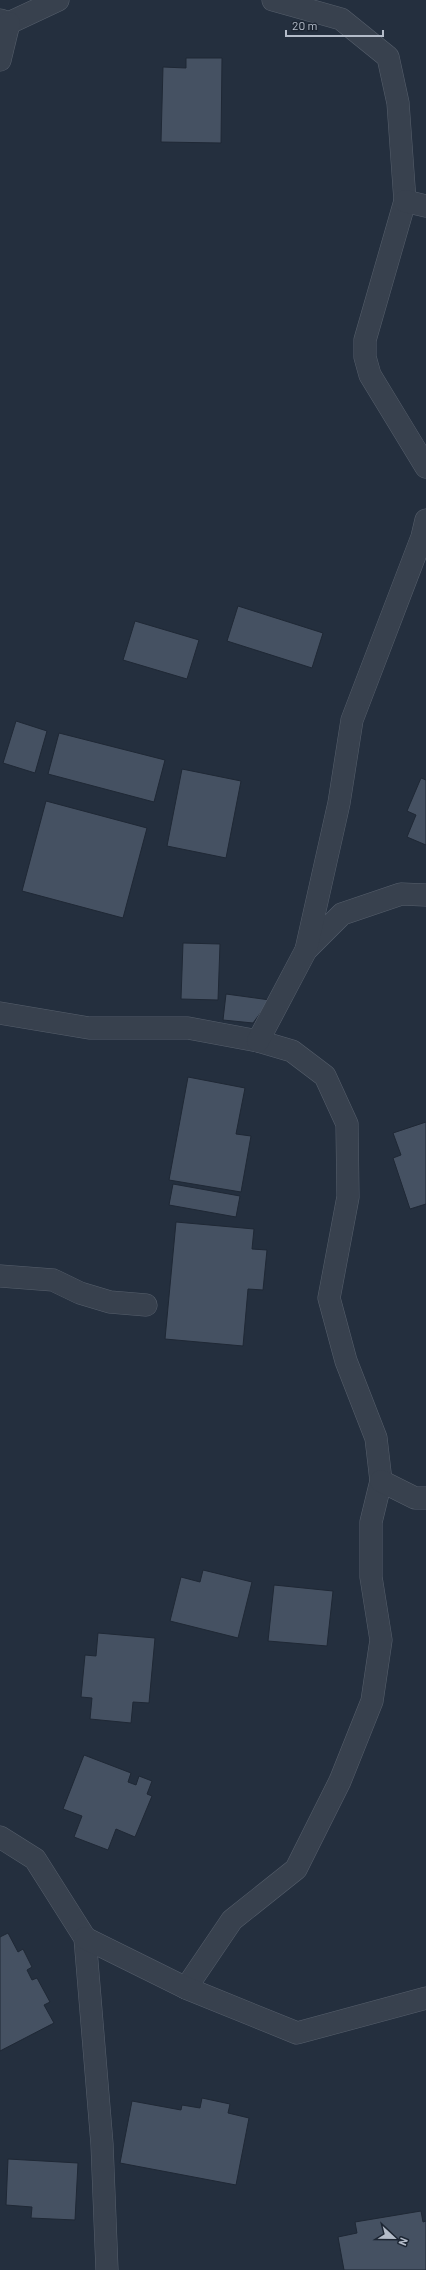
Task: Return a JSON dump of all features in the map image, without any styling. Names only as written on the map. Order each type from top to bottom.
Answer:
[{"type":"street","points":[[0,60],[5,22],[58,0]]},
{"type":"street","points":[[273,0],[341,19],[388,57],[398,103],[405,200],[365,340],[365,357],[370,375],[426,467]]},
{"type":"street","points":[[405,200],[426,206]]},
{"type":"street","points":[[258,1041],[306,950],[338,803],[352,720],[422,537],[426,520]]},
{"type":"street","points":[[306,950],[342,914],[402,894],[426,895]]},
{"type":"street","points":[[0,1013],[89,1028],[188,1028],[258,1041],[292,1051],[325,1076],[347,1124],[348,1197],[330,1298],[346,1361],[376,1438],[381,1481],[371,1522],[371,1577],[381,1640],[369,1708],[340,1781],[296,1869],[232,1920],[186,1988]]},
{"type":"street","points":[[0,1276],[54,1280],[80,1294],[110,1302],[146,1305]]},
{"type":"street","points":[[381,1481],[415,1498],[426,1498]]},
{"type":"street","points":[[0,1837],[35,1859],[85,1938],[102,2144],[107,2270]]},
{"type":"street","points":[[85,1938],[186,1988],[297,2033],[426,1998]]},
{"type":"building","points":[[186,58],[222,58],[221,143],[161,142],[163,67],[186,68]]},
{"type":"building","points":[[238,606],[323,633],[312,668],[227,641]]},
{"type":"building","points":[[135,621],[199,640],[187,679],[123,660]]},
{"type":"building","points":[[16,721],[47,731],[35,773],[3,763]]},
{"type":"building","points":[[59,733],[165,760],[154,802],[48,774]]},
{"type":"building","points":[[182,769],[241,781],[226,858],[167,846]]},
{"type":"building","points":[[421,778],[426,780],[426,845],[407,837],[416,815],[407,811]]},
{"type":"building","points":[[46,801],[147,828],[123,918],[22,891]]},
{"type":"building","points":[[183,943],[220,944],[218,1000],[181,999]]},
{"type":"building","points":[[226,994],[270,1000],[253,1023],[223,1020]]},
{"type":"building","points":[[188,1077],[245,1088],[236,1134],[251,1136],[241,1192],[169,1180]]},
{"type":"building","points":[[426,1122],[426,1204],[410,1209],[393,1158],[401,1155],[393,1133]]},
{"type":"building","points":[[173,1184],[240,1196],[236,1217],[169,1205]]},
{"type":"building","points":[[176,1222],[254,1229],[252,1249],[267,1250],[263,1290],[248,1289],[243,1346],[165,1339]]},
{"type":"building","points":[[203,1570],[252,1582],[238,1638],[170,1621],[181,1577],[200,1582]]},
{"type":"building","points":[[274,1585],[333,1591],[327,1646],[268,1641]]},
{"type":"building","points":[[98,1633],[155,1638],[149,1703],[133,1702],[131,1723],[90,1719],[92,1698],[81,1697],[85,1655],[96,1656]]},
{"type":"building","points":[[84,1755],[131,1773],[128,1782],[136,1785],[139,1776],[152,1781],[147,1794],[152,1796],[135,1837],[116,1829],[108,1850],[74,1837],[82,1816],[63,1809]]},
{"type":"building","points":[[8,1933],[18,1952],[23,1949],[32,1967],[27,1970],[32,1980],[37,1978],[50,2002],[44,2005],[54,2023],[0,2051],[0,1937]]},
{"type":"building","points":[[202,2098],[230,2104],[228,2113],[249,2118],[236,2185],[120,2163],[132,2101],[181,2110],[182,2105],[200,2108]]},
{"type":"building","points":[[8,2159],[78,2163],[75,2220],[31,2218],[32,2207],[6,2205]]},
{"type":"building","points":[[421,2211],[423,2222],[426,2221],[426,2270],[344,2270],[338,2237],[357,2233],[355,2222]]}]
